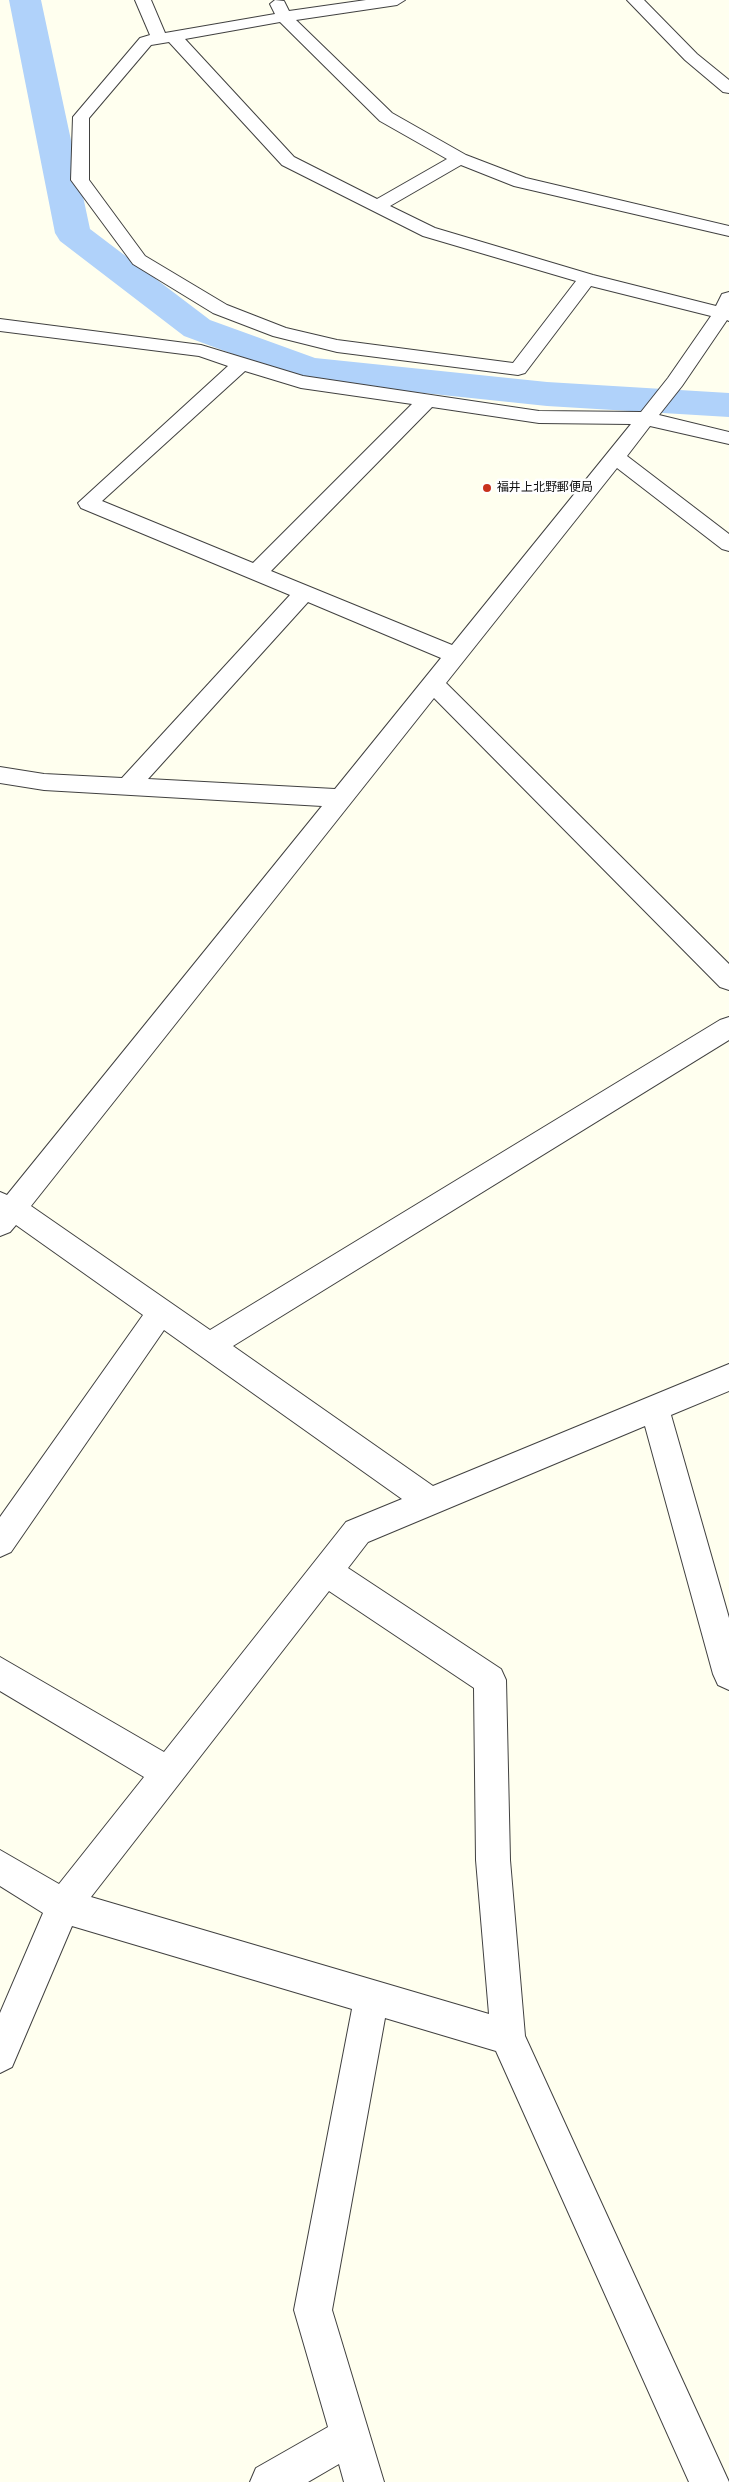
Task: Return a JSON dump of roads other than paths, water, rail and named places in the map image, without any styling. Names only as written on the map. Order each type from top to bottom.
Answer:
[{"type":"street","points":[[143,0],[166,37],[288,161],[429,232],[587,279],[727,309],[675,382],[4,1212],[161,1312],[431,1502]]},
{"type":"street","points":[[276,0],[284,16],[386,117],[460,159],[520,182],[729,231]]},
{"type":"street","points":[[397,0],[284,16],[146,41],[81,116],[80,180],[139,260],[220,309],[280,332],[336,346],[518,369],[587,279]]},
{"type":"street","points":[[635,0],[691,57],[729,88]]},
{"type":"street","points":[[376,206],[460,159]]},
{"type":"street","points":[[0,325],[52,330],[201,351],[301,382],[538,417],[649,412],[729,438]]},
{"type":"street","points":[[242,363],[88,503],[454,655]]},
{"type":"street","points":[[256,573],[427,401]]},
{"type":"street","points":[[614,456],[729,544]]},
{"type":"street","points":[[127,786],[304,593]]},
{"type":"street","points":[[432,683],[729,980]]},
{"type":"street","points":[[0,775],[44,782],[340,798]]},
{"type":"street","points":[[209,1346],[729,1027]]},
{"type":"street","points":[[0,1542],[161,1312]]},
{"type":"street","points":[[0,2055],[63,1906],[357,1532],[729,1377]]},
{"type":"street","points":[[655,1408],[729,1674]]},
{"type":"street","points":[[327,1572],[490,1680],[493,1860],[508,2037],[709,2482]]},
{"type":"street","points":[[0,1673],[168,1773]]},
{"type":"street","points":[[0,1867],[63,1906],[508,2037]]},
{"type":"street","points":[[364,2482],[313,2310],[372,1996]]},
{"type":"street","points":[[270,2482],[350,2436]]},
{"type":"waterway","points":[[25,0],[73,233],[197,328],[309,369],[547,394],[729,405]]},
{"type":"place","name":"福井上北野郵便局","points":[[487,488]]}]
